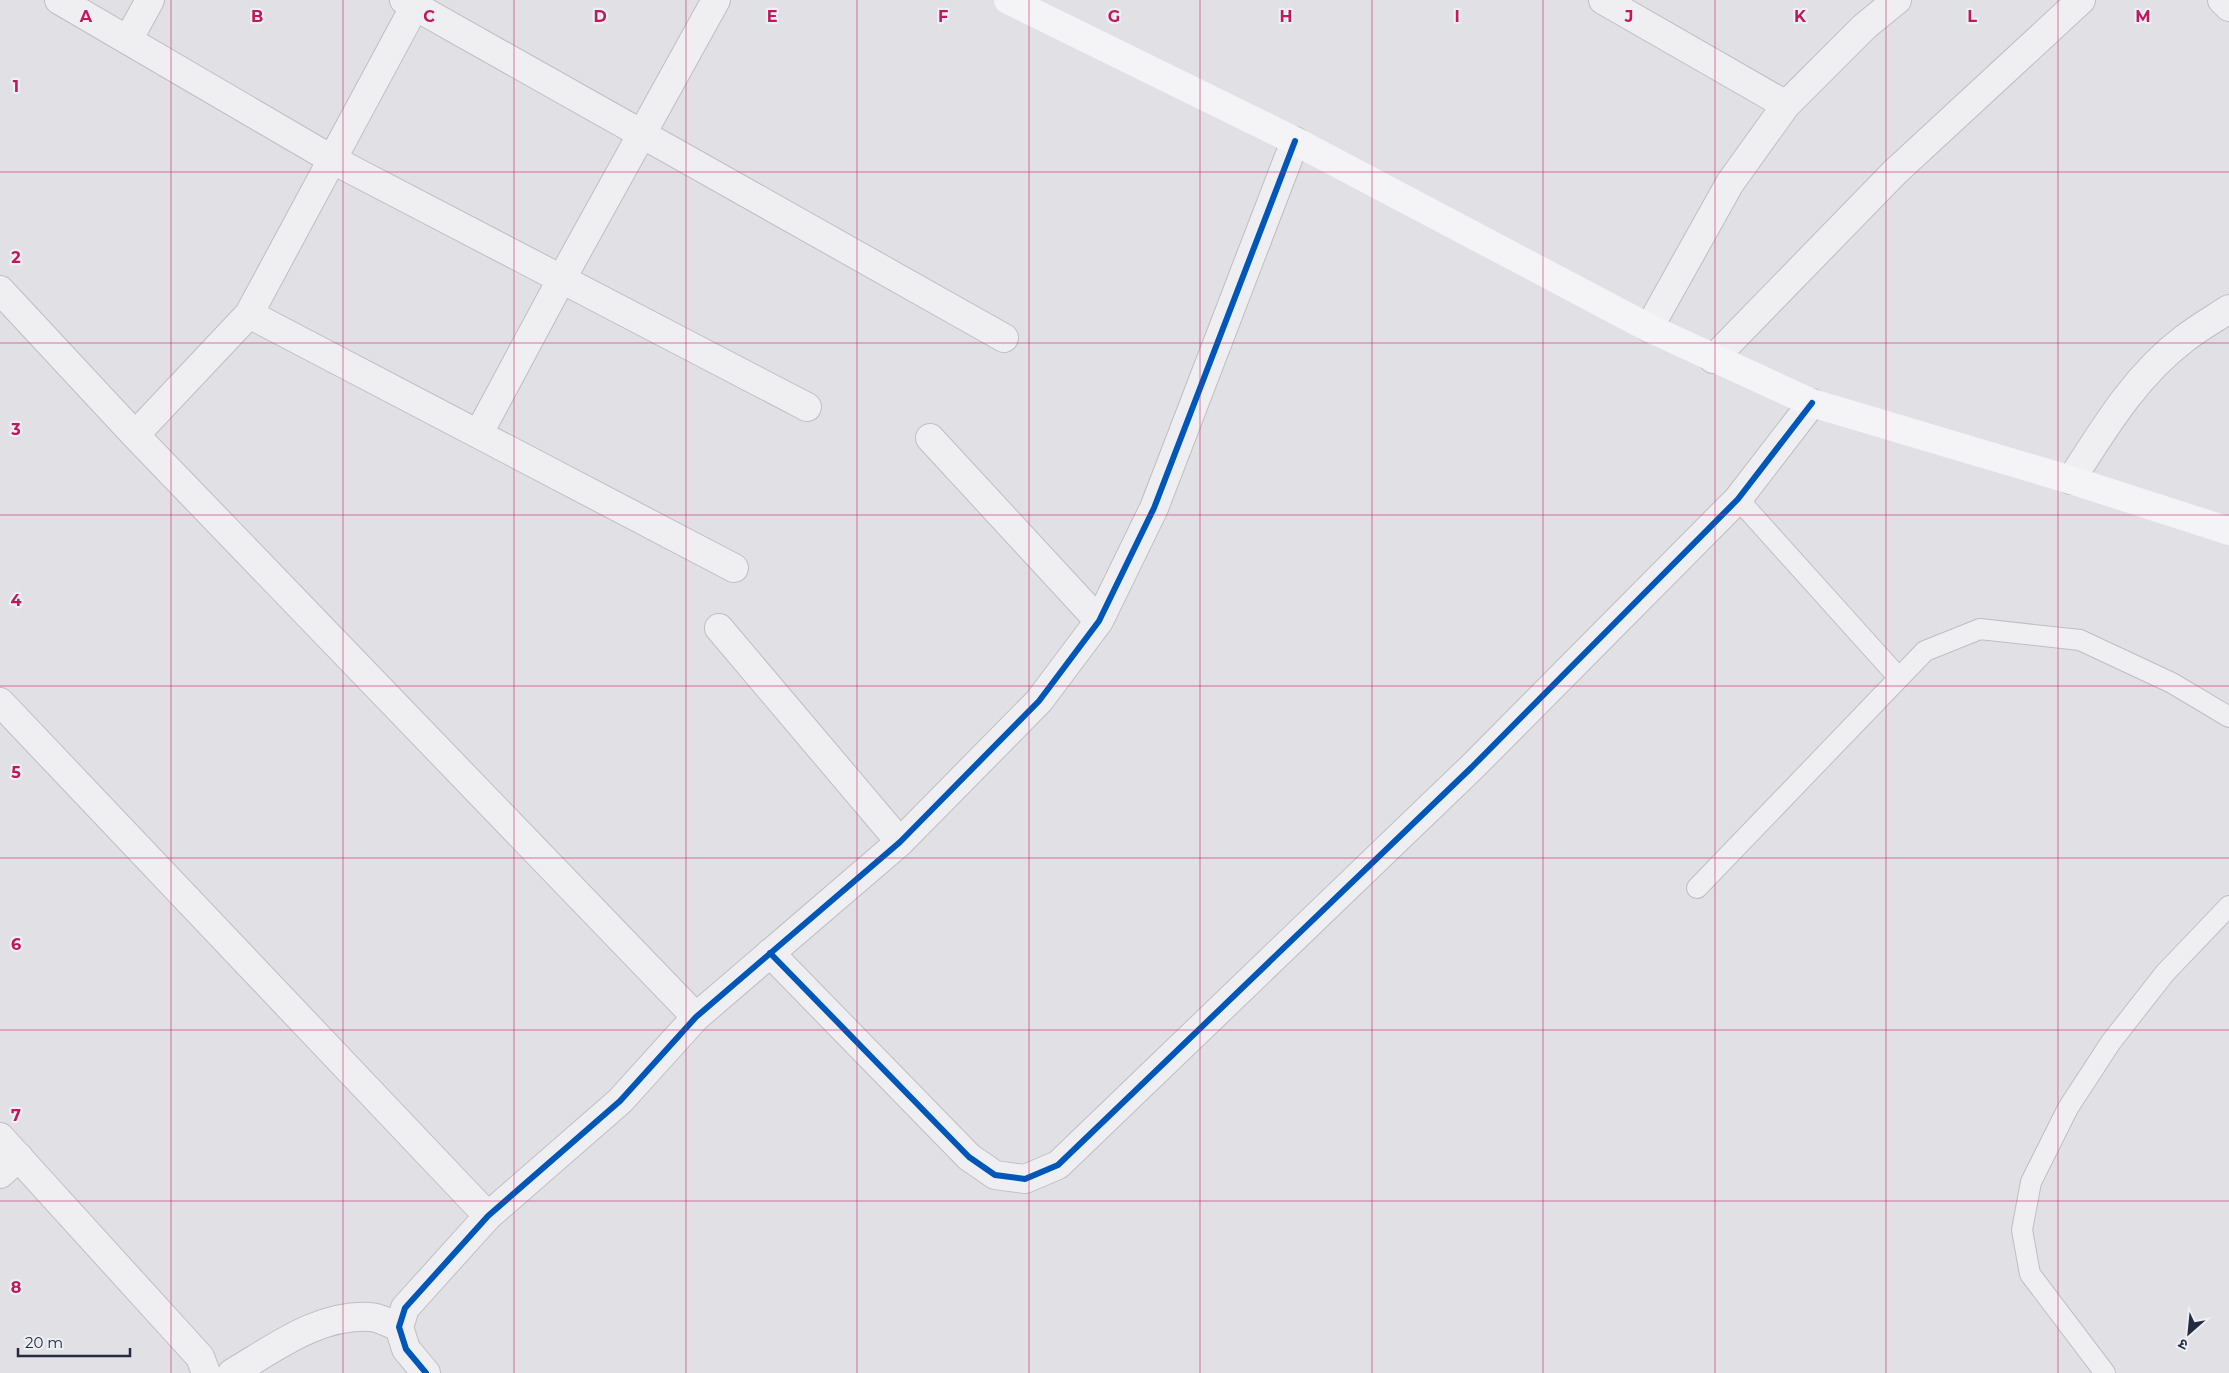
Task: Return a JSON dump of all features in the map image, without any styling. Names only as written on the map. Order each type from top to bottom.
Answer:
[{"type":"street","points":[[59,0],[332,160],[807,407]]},
{"type":"street","points":[[128,40],[150,0]]},
{"type":"street","points":[[479,433],[561,280],[716,0]]},
{"type":"street","points":[[1008,0],[1295,142],[1650,328],[1812,403],[2071,480],[2229,531]]},
{"type":"street","points":[[1603,0],[1786,105]]},
{"type":"street","points":[[1650,328],[1730,183],[1786,105],[1864,27],[1897,0]]},
{"type":"street","points":[[1714,359],[1895,172],[2080,0]]},
{"type":"street","points":[[2222,0],[2229,7]]},
{"type":"street","points":[[135,435],[249,314],[332,160],[413,2],[642,135],[1004,338]]},
{"type":"street","points":[[426,1373],[406,1349],[399,1327],[405,1308],[488,1216],[620,1101],[696,1017],[900,842],[1039,701],[1099,621],[1154,508],[1295,142]]},
{"type":"street","points":[[0,290],[135,435],[696,1017]]},
{"type":"street","points":[[2071,480],[2111,417],[2144,376],[2183,339],[2229,309]]},
{"type":"street","points":[[249,314],[734,568]]},
{"type":"street","points":[[770,953],[969,1157],[995,1175],[1024,1179],[1058,1165],[1472,767],[1738,499],[1812,403]]},
{"type":"street","points":[[930,438],[1099,621]]},
{"type":"street","points":[[719,628],[900,842]]},
{"type":"street","points":[[0,702],[488,1216]]},
{"type":"street","points":[[0,1136],[9,1166],[200,1357],[206,1373]]},
{"type":"street","points":[[232,1373],[309,1328],[337,1320],[371,1317],[399,1327]]},
{"type":"lane","points":[[1738,499],[1900,678]]},
{"type":"lane","points":[[1697,888],[1925,651],[1980,629],[2080,640],[2172,683],[2229,718]]},
{"type":"lane","points":[[2104,1373],[2030,1274],[2022,1230],[2031,1182],[2068,1108],[2111,1042],[2165,973],[2229,906]]},
{"type":"cycle path","points":[[426,1373],[406,1349],[399,1327],[405,1308],[488,1216],[620,1101],[696,1017],[900,842],[1039,701],[1099,621],[1154,508],[1295,141]]},
{"type":"cycle path","points":[[770,953],[969,1157],[995,1175],[1025,1179],[1058,1165],[1472,767],[1738,499],[1812,403]]}]
